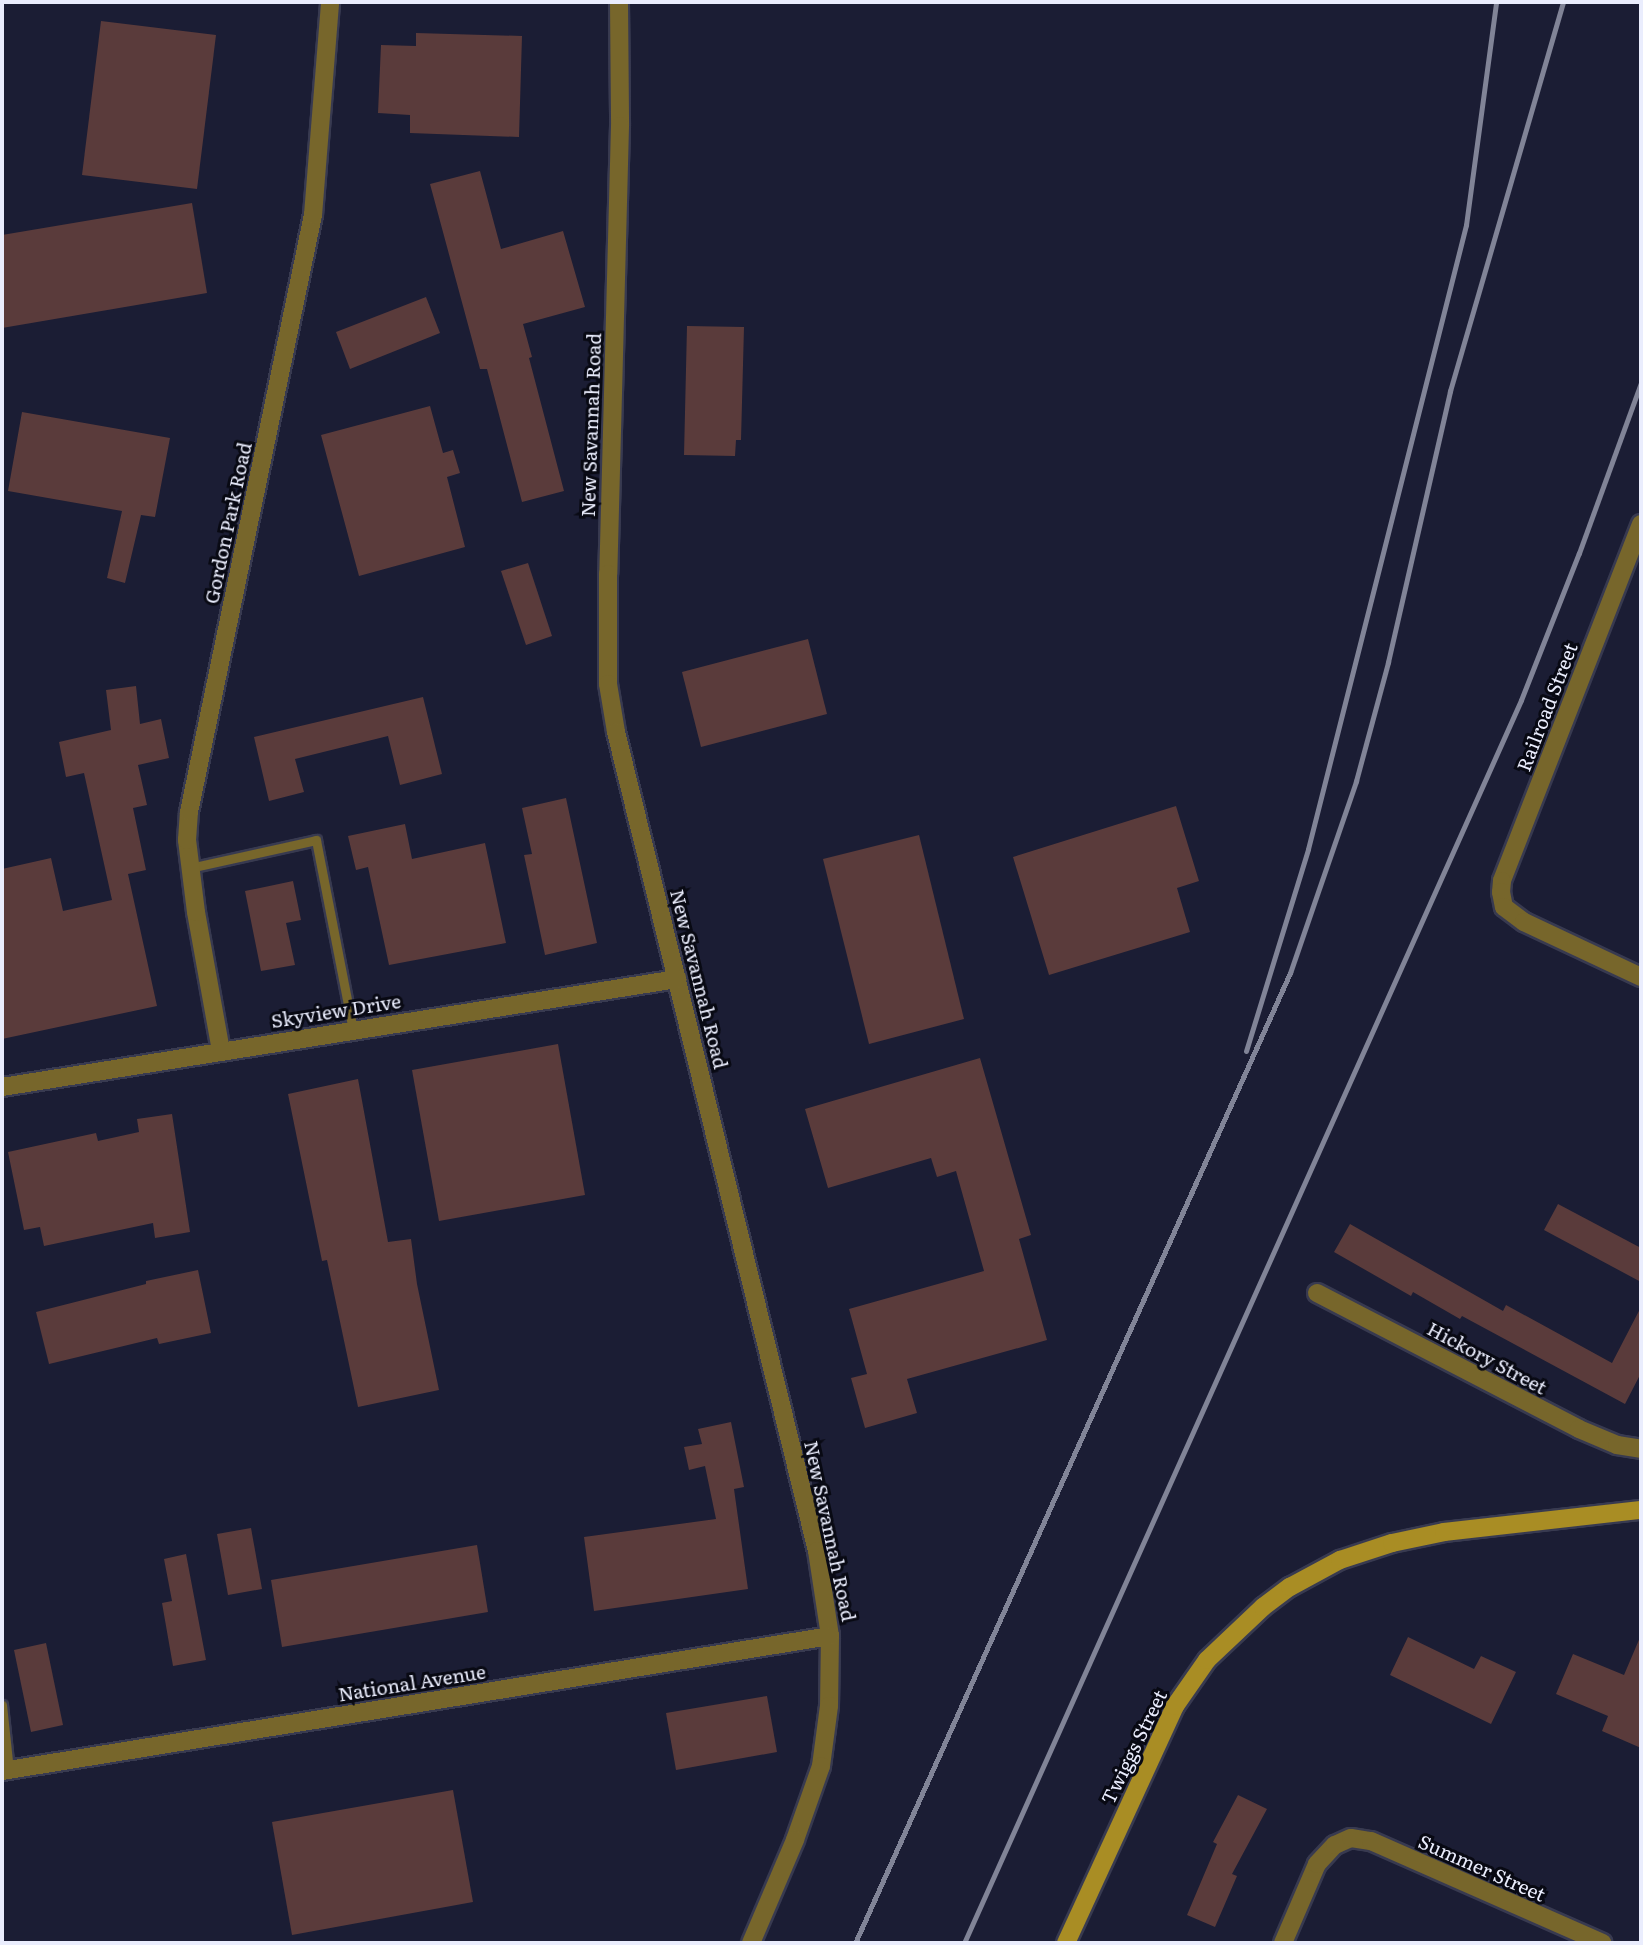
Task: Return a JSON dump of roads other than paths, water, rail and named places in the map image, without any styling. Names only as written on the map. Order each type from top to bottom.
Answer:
[{"type":"main road","name":"Twiggs Street","points":[[1066,1943],[1175,1706],[1207,1660],[1263,1607],[1290,1587],[1340,1560],[1405,1540],[1444,1532],[1641,1510]]},
{"type":"street","name":"Gordon Park Road","points":[[221,1051],[187,840],[195,778],[313,215],[330,2]]},
{"type":"street","name":"New Savannah Road","points":[[619,2],[620,126],[608,684],[616,732],[817,1551],[830,1636],[830,1706],[821,1766],[795,1840],[751,1943]]},
{"type":"street","name":"Railroad Street","points":[[1641,524],[1502,881],[1504,907],[1524,922],[1641,977]]},
{"type":"street","name":"Skyview Drive","points":[[2,1087],[677,979]]},
{"type":"street","name":"Hickory Street","points":[[1317,1293],[1579,1429],[1617,1445],[1641,1450]]},
{"type":"street","name":"National Avenue","points":[[5,1771],[830,1636]]},
{"type":"street","name":"Summer Street","points":[[1283,1943],[1317,1864],[1327,1852],[1351,1838],[1371,1841],[1602,1943]]},
{"type":"lane","points":[[190,868],[316,840],[353,1030]]},
{"type":"lane","points":[[2,1705],[5,1771]]},
{"type":"railway","points":[[1246,1051],[1308,849],[1466,225],[1496,2]]},
{"type":"railway","points":[[855,1943],[1290,973],[1356,781],[1388,662],[1450,391],[1563,2]]},
{"type":"railway","points":[[964,1943],[1521,700],[1579,553],[1641,383]]}]
